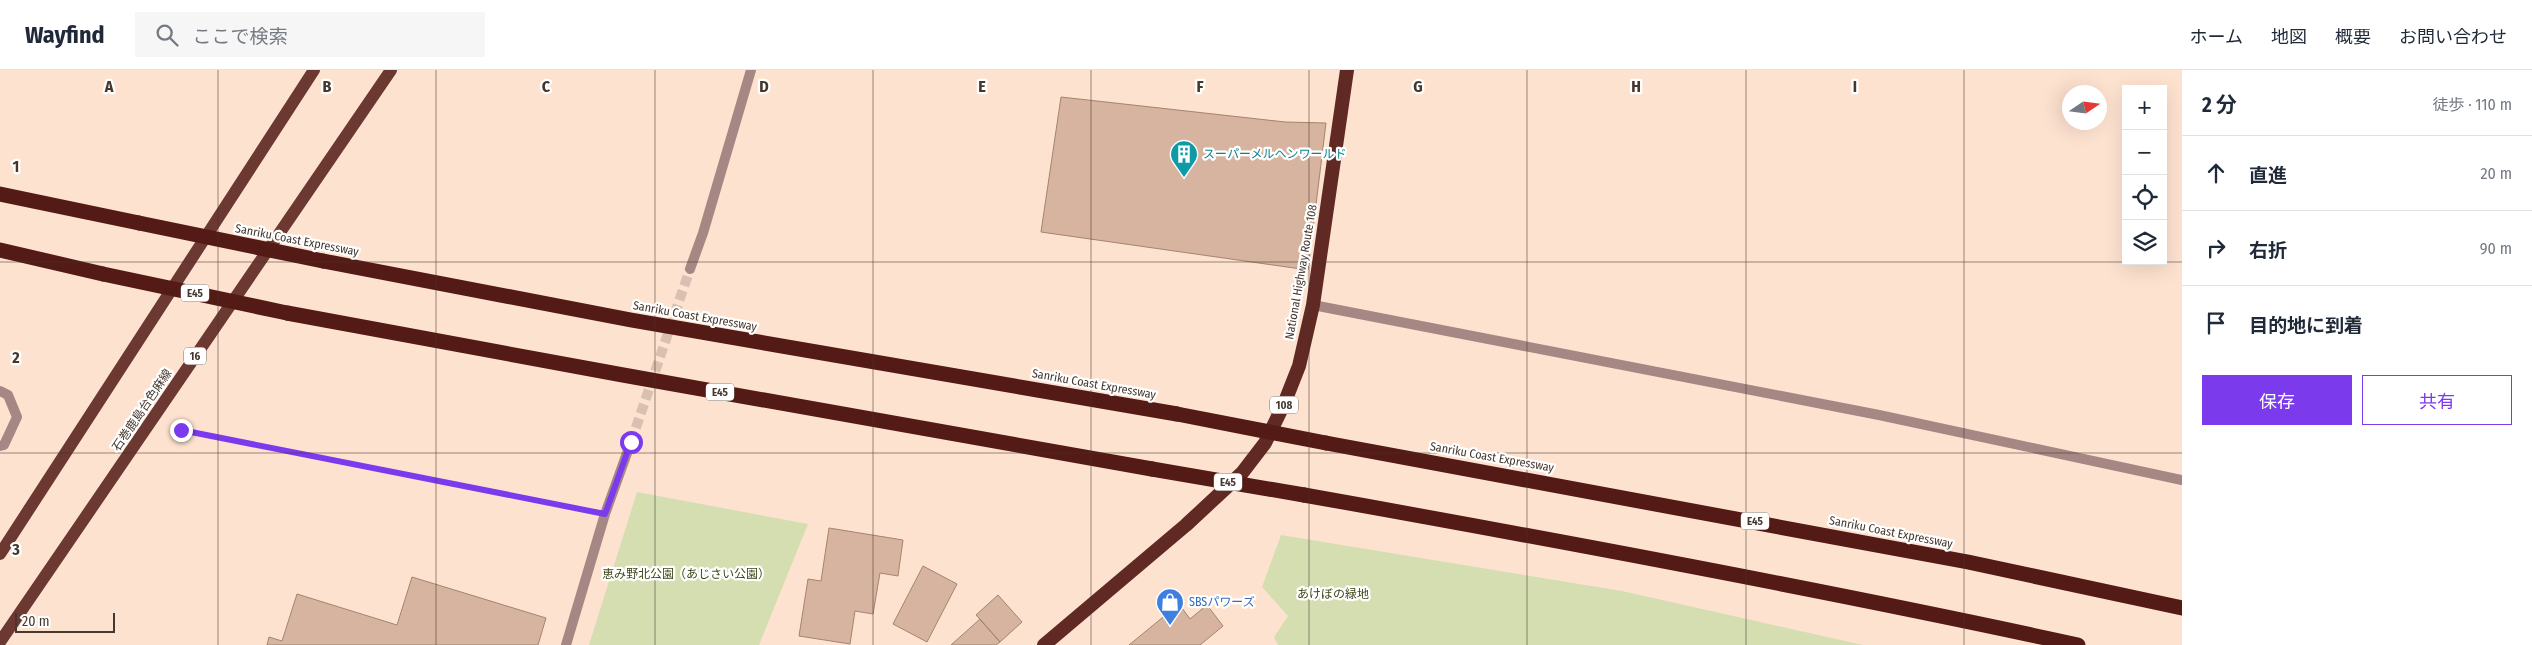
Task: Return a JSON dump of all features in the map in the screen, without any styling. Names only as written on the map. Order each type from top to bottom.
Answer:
[{"type":"highway","name":"National Highway Route 108","points":[[1044,645],[1186,525],[1242,473],[1265,443],[1284,404],[1299,366],[1313,305],[1347,70]]},
{"type":"highway","name":"Sanriku Coast Expressway","points":[[5,194],[139,224],[631,320],[1177,414],[1958,560],[2182,608]]},
{"type":"highway","name":"E45","points":[[0,250],[288,313],[623,376],[1588,546],[1947,617],[2078,645]]},
{"type":"main road","points":[[0,554],[314,70]]},
{"type":"main road","name":"石巻鹿島台色麻線","points":[[0,642],[391,70]]},
{"type":"street","points":[[690,269],[703,233],[750,70]]},
{"type":"street","points":[[1313,305],[1879,415],[2182,480]]},
{"type":"street","points":[[0,391],[8,395],[17,417],[4,445],[0,446]]},
{"type":"street","points":[[566,645],[605,514],[631,442]]},
{"type":"path","points":[[181,430],[605,514]]},
{"type":"green space","name":"恵み野北公園（あじさい公園）","points":[[637,492],[808,524],[759,645],[589,645]]},
{"type":"green space","name":"あけぼの緑地","points":[[1281,535],[1622,591],[1863,645],[1278,645],[1274,637],[1288,616],[1262,587]]},
{"type":"building","name":"スーパーメルヘンワールド","points":[[1061,97],[1285,122],[1326,123],[1308,270],[1041,232]]},
{"type":"building","points":[[829,528],[903,540],[898,576],[880,573],[873,614],[855,611],[850,644],[799,636],[808,579],[821,581]]},
{"type":"building","points":[[923,566],[957,584],[927,642],[893,624]]},
{"type":"building","points":[[412,577],[546,618],[538,645],[267,645],[269,637],[282,641],[297,594],[397,625]]},
{"type":"building","points":[[998,595],[1022,622],[1000,642],[976,615]]},
{"type":"building","points":[[1179,604],[1190,619],[1207,605],[1223,626],[1200,645],[1129,645]]},
{"type":"building","points":[[980,619],[1000,642],[996,645],[951,645]]},
{"type":"tunnel","points":[[631,442],[690,269]]},
{"type":"place","name":"スーパーメルヘンワールド","points":[[1184,178]]},
{"type":"place","name":"SBSパワーズ","points":[[1170,626]]},
{"type":"route","points":[[181,430],[605,514],[631,442]]}]
